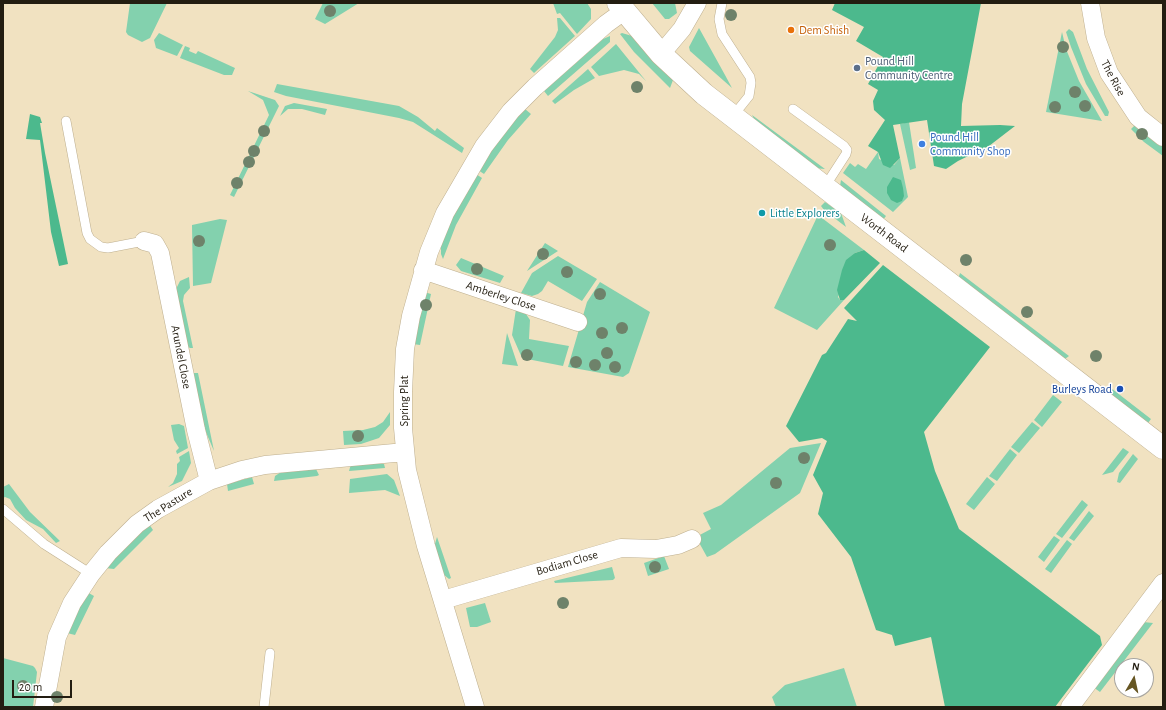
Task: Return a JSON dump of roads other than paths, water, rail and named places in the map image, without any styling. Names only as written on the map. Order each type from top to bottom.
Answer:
[{"type":"street","points":[[661,54],[682,29],[697,3]]},
{"type":"street","name":"The Rise","points":[[1090,3],[1096,38],[1109,73],[1138,117],[1163,137]]},
{"type":"street","name":"Worth Road","points":[[621,7],[661,54],[704,94],[732,117],[1163,448]]},
{"type":"street","name":"Spring Plat","points":[[474,707],[415,506],[405,452],[402,399],[410,316],[423,270],[436,234],[454,194],[484,146],[511,111],[535,87],[606,24],[621,7]]},
{"type":"street","name":"Arundel Close","points":[[144,241],[155,244],[160,253],[197,436],[209,480]]},
{"type":"street","name":"Amberley Close","points":[[423,270],[578,322]]},
{"type":"street","name":"The Pasture","points":[[44,707],[57,637],[72,603],[91,574],[108,553],[138,524],[180,495],[209,480],[242,470],[265,465],[405,452]]},
{"type":"street","name":"Bodiam Close","points":[[443,600],[621,548],[656,549],[678,545],[692,539]]},
{"type":"street","points":[[1073,706],[1163,583]]},
{"type":"lane","points":[[722,3],[719,19],[722,34],[750,77],[752,83],[749,96],[732,117]]},
{"type":"lane","points":[[793,109],[844,146],[846,150],[846,154],[824,188]]},
{"type":"lane","points":[[66,121],[87,233],[90,238],[95,244],[108,248],[144,241]]},
{"type":"lane","points":[[3,509],[44,544],[91,574]]},
{"type":"lane","points":[[264,707],[270,653]]},
{"type":"place","name":"Dem Shish","points":[[791,30]]},
{"type":"place","name":"Pound Hill Community Centre","points":[[857,68]]},
{"type":"place","name":"Pound Hill Community Shop","points":[[922,144]]},
{"type":"place","name":"Little Explorers","points":[[762,213]]},
{"type":"place","name":"Burleys Road","points":[[1120,389]]}]
